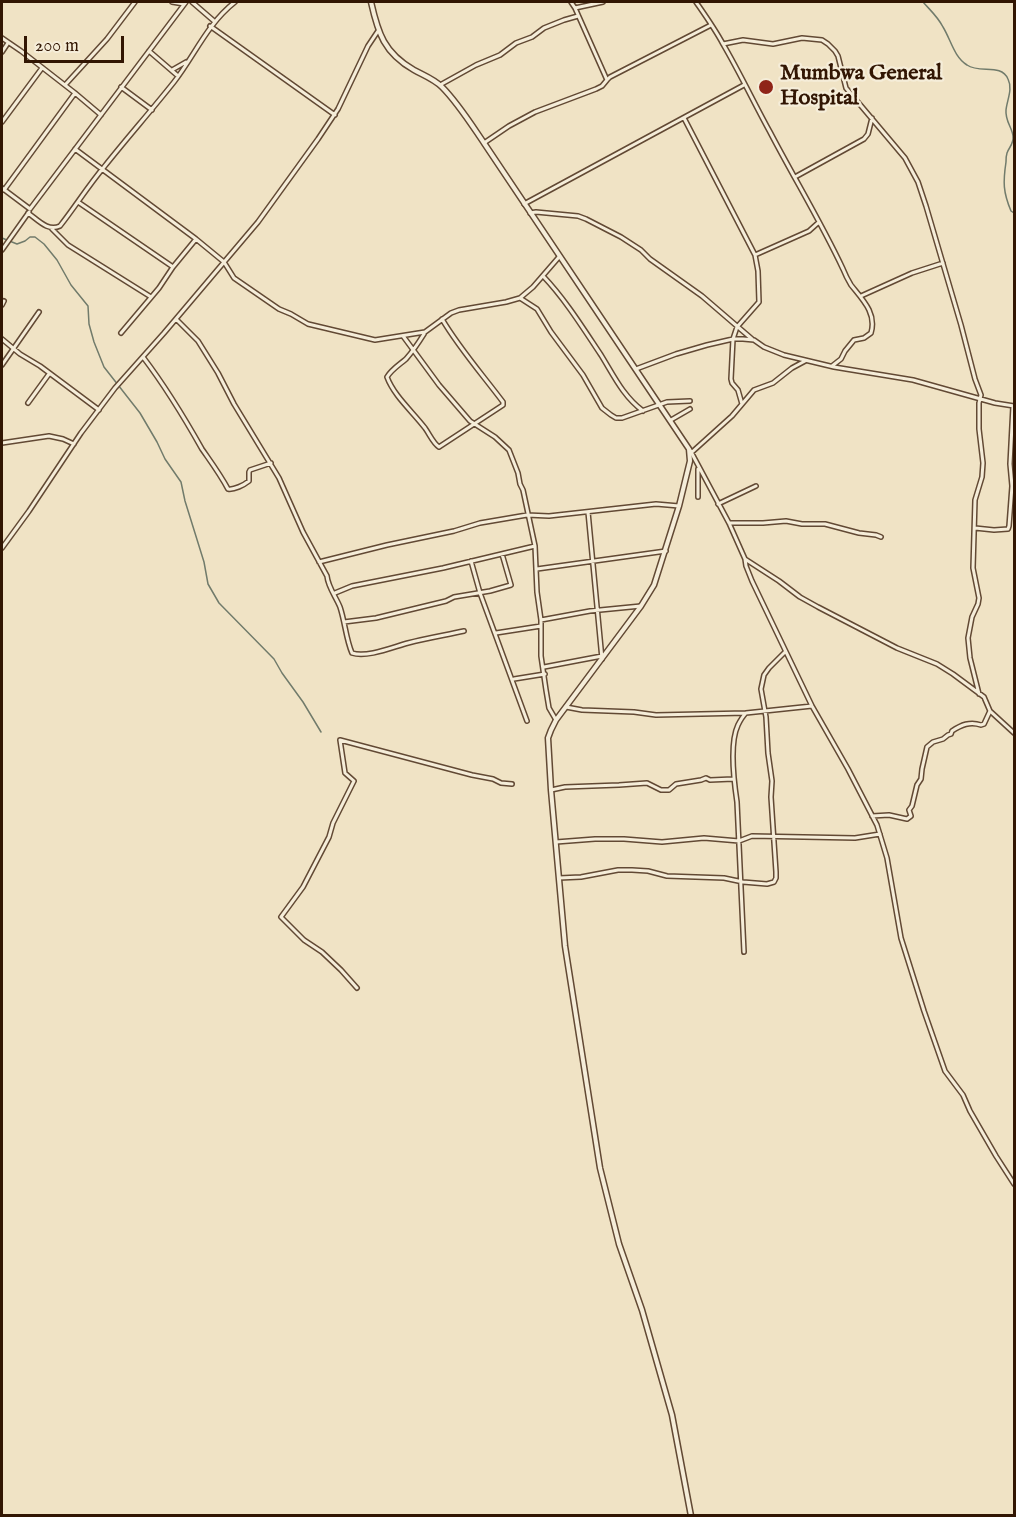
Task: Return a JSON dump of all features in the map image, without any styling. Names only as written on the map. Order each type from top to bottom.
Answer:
[{"type":"street","points":[[65,85],[107,39],[135,2]]},
{"type":"street","points":[[172,2],[185,3]]},
{"type":"street","points":[[192,2],[214,21]]},
{"type":"street","points":[[51,228],[61,225],[102,168],[178,76],[210,26],[235,2]]},
{"type":"street","points":[[371,2],[378,31],[390,51],[400,61],[440,85],[454,101],[690,451],[729,523],[746,560],[752,581],[785,652],[880,834],[887,858],[901,938],[945,1071],[963,1095],[1014,1185]]},
{"type":"street","points":[[571,2],[607,80]]},
{"type":"street","points":[[575,8],[603,2]]},
{"type":"street","points":[[696,2],[723,44],[757,105],[850,283],[870,311],[872,330],[868,336],[854,340],[832,366]]},
{"type":"street","points":[[2,250],[185,3]]},
{"type":"street","points":[[440,85],[500,54],[516,43],[532,37],[544,28],[579,16]]},
{"type":"street","points":[[484,143],[535,111],[596,89],[610,77],[711,25]]},
{"type":"street","points":[[210,26],[335,115]]},
{"type":"street","points":[[2,548],[115,388],[258,222],[335,115],[368,46],[378,31]]},
{"type":"street","points":[[2,38],[101,115]]},
{"type":"street","points":[[723,44],[743,40],[769,45],[802,38],[822,40],[838,56],[846,88],[905,158],[915,176],[926,206],[981,395],[979,429],[983,463],[982,477],[975,500],[972,568],[979,598],[968,638],[970,658],[980,694]]},
{"type":"street","points":[[2,51],[8,43]]},
{"type":"street","points":[[149,51],[178,76]]},
{"type":"street","points":[[172,70],[189,59]]},
{"type":"street","points":[[2,122],[42,68]]},
{"type":"street","points":[[524,204],[744,85]]},
{"type":"street","points":[[121,87],[152,110]]},
{"type":"street","points":[[75,93],[3,189],[68,245],[151,297]]},
{"type":"street","points":[[684,118],[755,255],[759,302],[737,327],[733,339],[731,379],[738,390],[742,404]]},
{"type":"street","points":[[795,177],[864,139],[868,134],[872,118]]},
{"type":"street","points":[[75,149],[196,239],[224,262],[234,278],[279,309],[303,322],[377,341],[425,332]]},
{"type":"street","points":[[78,201],[173,267]]},
{"type":"street","points":[[530,213],[578,216],[599,224],[641,250],[650,260],[702,296],[737,327],[772,351],[832,366],[913,380],[995,403],[1014,406],[1010,464],[1012,486],[1010,526],[1008,529],[994,530],[975,528]]},
{"type":"street","points":[[755,255],[809,231],[819,222]]},
{"type":"street","points":[[121,333],[196,239]]},
{"type":"street","points":[[442,319],[455,341],[503,402],[500,407],[476,424],[441,447],[437,447],[425,428],[395,391],[388,378],[390,372],[414,350],[425,332],[442,319],[459,310],[520,298],[527,294],[559,257]]},
{"type":"street","points":[[861,297],[912,273],[943,263]]},
{"type":"street","points":[[543,276],[573,314],[629,399],[643,411]]},
{"type":"street","points":[[520,298],[537,309],[583,375],[602,408],[616,418],[668,402],[690,401]]},
{"type":"street","points":[[2,365],[39,312]]},
{"type":"street","points":[[176,319],[198,341],[271,464],[334,593],[351,652],[355,654],[390,649],[464,631]]},
{"type":"street","points":[[403,336],[439,385],[470,421],[495,437],[509,450],[518,473],[535,546],[542,656],[549,708],[556,720]]},
{"type":"street","points":[[2,339],[99,410]]},
{"type":"street","points":[[636,369],[707,345],[733,339],[754,340]]},
{"type":"street","points":[[143,357],[177,405],[228,489],[249,481],[250,470],[271,464]]},
{"type":"street","points":[[690,451],[732,416],[754,390],[773,384],[806,360]]},
{"type":"street","points":[[28,403],[49,374]]},
{"type":"street","points":[[671,420],[690,409]]},
{"type":"street","points":[[2,435],[6,442]]},
{"type":"street","points":[[2,443],[49,436],[74,444]]},
{"type":"street","points":[[690,451],[690,461],[679,506],[654,585],[641,606],[556,720],[548,738],[565,946],[600,1168],[620,1244],[642,1310],[672,1415],[691,1515]]},
{"type":"street","points":[[698,467],[698,497]]},
{"type":"street","points":[[718,504],[756,486]]},
{"type":"street","points":[[319,562],[480,523],[527,515],[549,516],[656,504],[679,506]]},
{"type":"street","points":[[588,512],[602,657]]},
{"type":"street","points":[[729,523],[786,520],[802,524],[825,524],[881,537]]},
{"type":"street","points":[[334,593],[352,586],[535,546]]},
{"type":"street","points":[[537,569],[666,551]]},
{"type":"street","points":[[344,622],[376,618],[454,597],[511,585],[502,554]]},
{"type":"street","points":[[746,560],[818,607],[897,648],[937,664],[953,674],[980,694],[986,700],[990,711],[1014,733]]},
{"type":"street","points":[[471,561],[480,593],[527,721]]},
{"type":"street","points":[[541,620],[598,610],[641,606]]},
{"type":"street","points":[[496,633],[541,626]]},
{"type":"street","points":[[559,878],[632,870],[662,875],[720,877],[742,882],[767,884],[774,882],[776,878],[772,781],[761,689],[764,675],[785,652]]},
{"type":"street","points":[[544,668],[602,657]]},
{"type":"street","points":[[513,679],[545,674]]},
{"type":"street","points":[[566,707],[657,715],[746,713],[812,706]]},
{"type":"street","points":[[872,816],[889,815],[907,819],[910,816],[909,810],[921,779],[927,747],[933,742],[943,740],[961,725],[975,723],[981,726],[990,711]]},
{"type":"street","points":[[744,952],[742,882],[734,779],[734,738],[738,724],[746,713]]},
{"type":"street","points":[[357,988],[322,952],[304,940],[281,917],[303,887],[354,781],[345,773],[340,740],[512,784]]},
{"type":"street","points":[[551,790],[565,787],[647,783],[661,790],[669,790],[676,784],[706,778],[710,780],[734,779]]},
{"type":"street","points":[[556,842],[595,839],[662,842],[704,838],[739,840],[752,836],[855,838],[880,834]]},
{"type":"waterway","points":[[923,2],[939,20],[963,62],[972,68],[1000,71],[1008,79],[1010,91],[1006,114],[1013,139],[1006,155],[1004,187],[1008,204],[1014,213]]},
{"type":"waterway","points":[[2,238],[17,244],[30,237],[35,237],[44,244],[88,306],[89,324],[104,367],[140,413],[165,459],[181,482],[208,584],[219,603],[274,659],[321,732]]},
{"type":"place","name":"Mumbwa General Hospital","points":[[766,87]]}]
